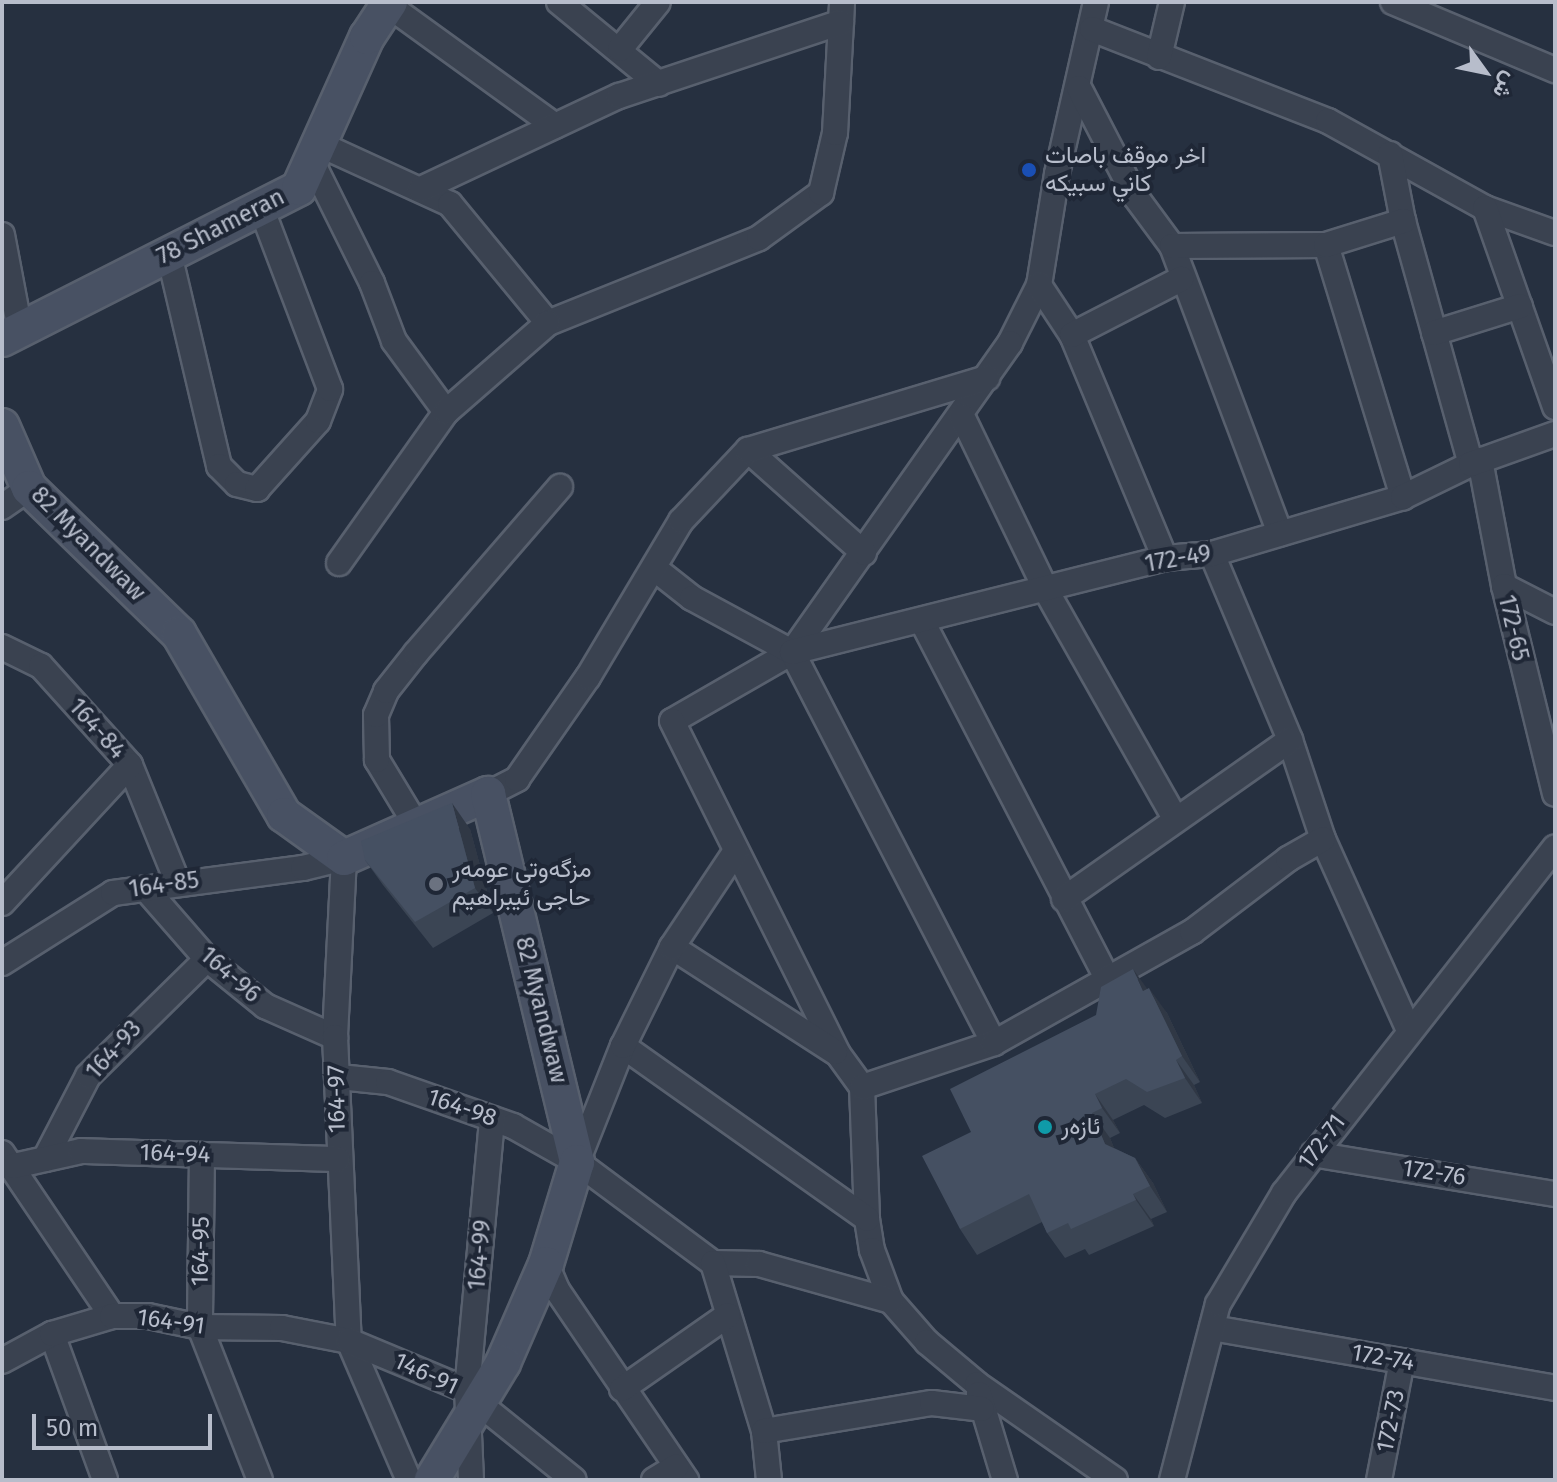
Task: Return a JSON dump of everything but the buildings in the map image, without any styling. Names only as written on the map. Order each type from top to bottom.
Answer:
[{"type":"street","points":[[559,2],[659,84]]},
{"type":"street","points":[[620,49],[658,2]]},
{"type":"street","points":[[1096,2],[1079,88],[1057,174],[1039,285],[987,378],[792,652],[672,721],[838,1054],[862,1087],[867,1219],[891,1301],[927,1342],[977,1384],[1115,1480]]},
{"type":"street","points":[[1159,57],[1172,2]]},
{"type":"street","points":[[1393,2],[1555,70]]},
{"type":"street","points":[[389,3],[555,126]]},
{"type":"street","name":"78 Shameran","points":[[11,335],[299,188],[367,37],[389,3]]},
{"type":"street","points":[[339,563],[446,412],[548,323],[759,238],[821,193],[835,133],[841,12],[555,126],[421,189]]},
{"type":"street","points":[[1092,29],[1328,121],[1485,208],[1555,233]]},
{"type":"street","points":[[1079,88],[1135,196],[1172,246],[1181,279],[1280,533]]},
{"type":"street","points":[[315,152],[421,189],[450,204],[548,323]]},
{"type":"street","points":[[315,152],[394,341],[446,412]]},
{"type":"street","name":"172-65","points":[[1390,154],[1403,221],[1434,333],[1476,462],[1555,794]]},
{"type":"street","points":[[169,254],[219,466],[237,484],[257,489],[318,421],[330,389],[261,207]]},
{"type":"street","points":[[1485,208],[1555,407]]},
{"type":"street","points":[[1172,246],[1326,245],[1403,221]]},
{"type":"street","points":[[2,235],[11,335]]},
{"type":"street","points":[[1326,245],[1403,497]]},
{"type":"street","points":[[1072,335],[1181,279]]},
{"type":"street","points":[[1039,285],[1072,335],[1165,558]]},
{"type":"street","points":[[1434,333],[1520,306]]},
{"type":"street","points":[[344,858],[517,779],[588,677],[681,521],[748,450],[987,378]]},
{"type":"street","points":[[962,416],[1047,592],[1175,818]]},
{"type":"street","name":"82 Myandwaw","points":[[2,426],[16,498],[179,634],[284,815],[344,858]]},
{"type":"street","name":"172-49","points":[[792,652],[1047,592],[1165,558],[1212,554],[1403,497],[1476,462],[1555,434]]},
{"type":"street","points":[[748,450],[864,553]]},
{"type":"street","points":[[415,823],[377,760],[376,715],[386,691],[560,487]]},
{"type":"street","points":[[1212,554],[1290,740],[1323,839],[1408,1028]]},
{"type":"street","points":[[654,568],[692,598],[792,652],[994,1043]]},
{"type":"street","points":[[1504,586],[1555,612]]},
{"type":"street","points":[[923,623],[1108,980]]},
{"type":"street","name":"164-84","points":[[2,647],[41,666],[130,765],[178,883]]},
{"type":"street","points":[[1064,899],[1290,740]]},
{"type":"street","points":[[2,903],[130,765]]},
{"type":"street","name":"82 Myandwaw","points":[[488,794],[577,1162]]},
{"type":"street","points":[[862,1087],[994,1043],[1192,932],[1288,859],[1323,839]]},
{"type":"street","name":"172-71","points":[[1172,1480],[1218,1304],[1284,1193],[1408,1028],[1555,847]]},
{"type":"street","points":[[432,1480],[546,1264],[577,1162],[623,1046],[672,947],[735,852]]},
{"type":"street","name":"164-85","points":[[2,963],[113,893],[344,858]]},
{"type":"street","name":"164-97","points":[[344,858],[335,1037],[339,1077],[338,1159],[349,1341],[409,1480]]},
{"type":"street","name":"164-96","points":[[145,888],[207,959],[265,1006],[335,1037]]},
{"type":"street","points":[[672,947],[838,1054]]},
{"type":"street","name":"164-93","points":[[45,1159],[88,1076],[207,959]]},
{"type":"street","points":[[623,1046],[867,1219]]},
{"type":"street","name":"164-98","points":[[339,1077],[388,1082],[492,1119],[577,1162],[713,1263]]},
{"type":"street","name":"164-99","points":[[472,1408],[492,1119]]},
{"type":"street","name":"164-94","points":[[8,1160],[45,1159],[81,1151],[338,1159]]},
{"type":"street","name":"172-76","points":[[1313,1154],[1555,1194]]},
{"type":"street","name":"164-95","points":[[202,1155],[200,1327],[260,1480]]},
{"type":"street","points":[[8,1160],[112,1316]]},
{"type":"street","points":[[769,1480],[764,1431],[713,1263],[759,1264],[891,1301]]},
{"type":"street","points":[[546,1264],[622,1389],[681,1473],[654,1480]]},
{"type":"street","points":[[622,1389],[728,1315]]},
{"type":"street","name":"164-91","points":[[2,1361],[52,1334],[112,1316],[148,1316],[200,1327],[282,1328],[349,1341]]},
{"type":"street","name":"172-74","points":[[1212,1328],[1555,1388]]},
{"type":"street","points":[[52,1334],[105,1480]]},
{"type":"street","name":"146-91","points":[[349,1341],[472,1408],[471,1480]]},
{"type":"street","name":"172-73","points":[[1379,1480],[1402,1361]]},
{"type":"street","points":[[977,1384],[1005,1480]]},
{"type":"street","points":[[764,1431],[932,1403],[982,1409]]},
{"type":"street","points":[[472,1408],[574,1480]]},
{"type":"place","name":"اخر موقف باصات كاني سبيكه","points":[[1029,170]]},
{"type":"place","name":"مزگەوتی عومەر حاجی ئیبراهیم","points":[[436,884]]},
{"type":"place","name":"ئازەر","points":[[1045,1127]]}]
